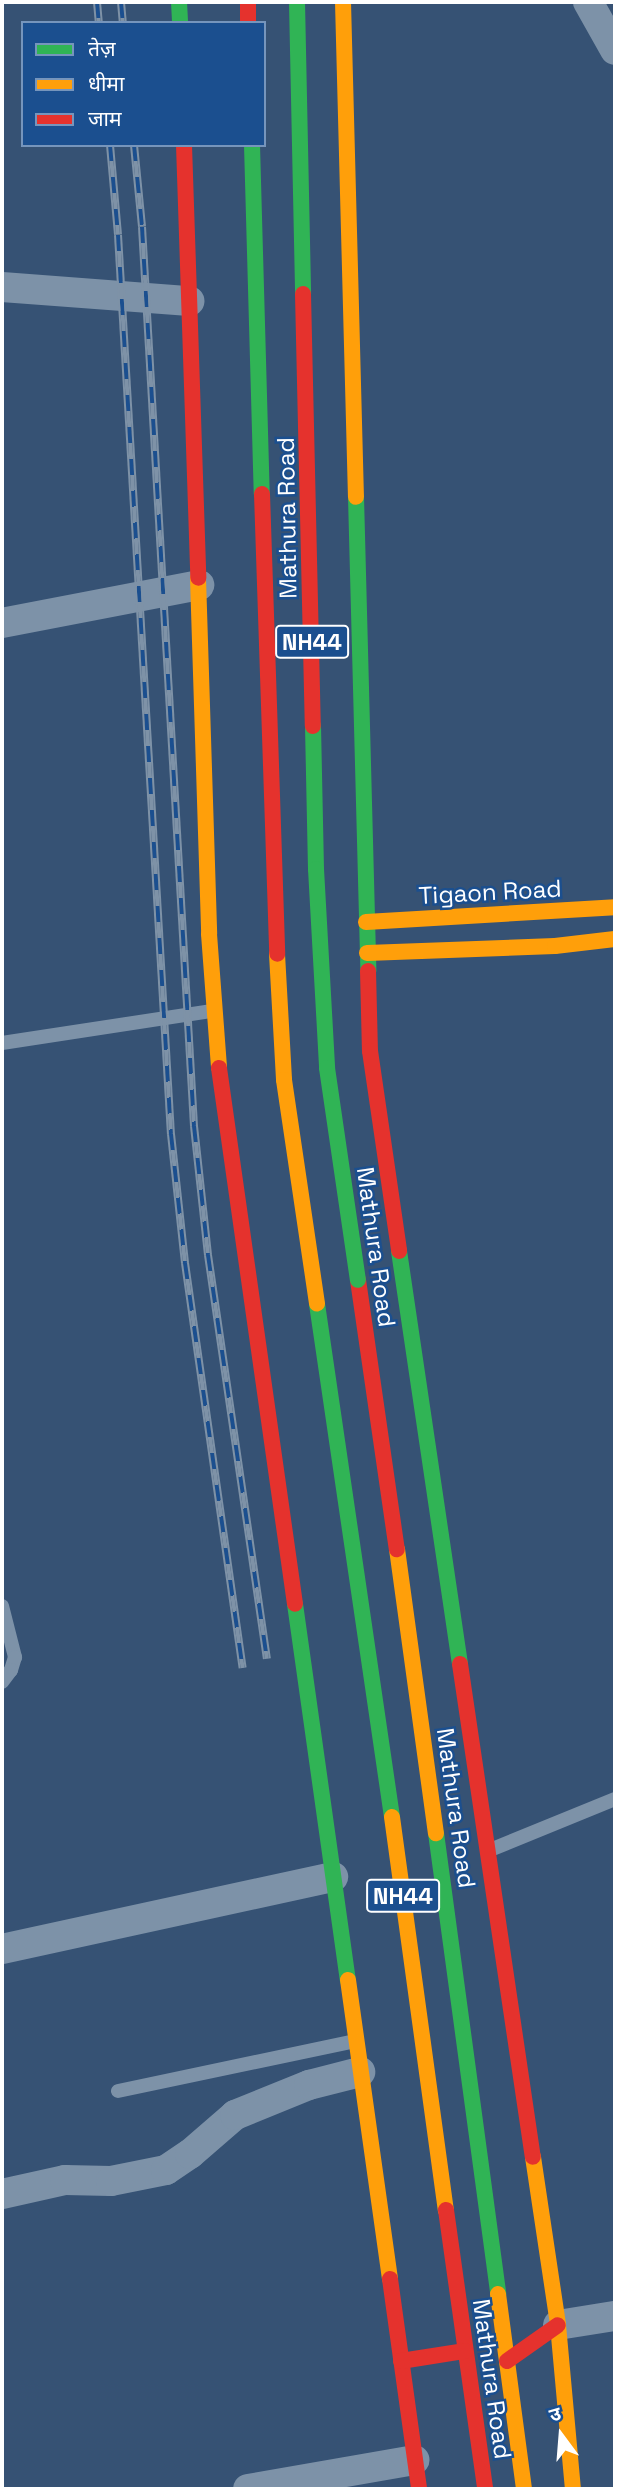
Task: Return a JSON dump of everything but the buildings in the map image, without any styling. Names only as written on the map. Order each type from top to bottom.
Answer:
[{"type":"main road","points":[[179,2],[180,21]]},
{"type":"main road","points":[[248,2],[248,21]]},
{"type":"main road","name":"Mathura Road","points":[[297,2],[316,869],[327,1068],[420,1710],[524,2489]]},
{"type":"main road","points":[[342,2],[370,1051],[558,2325],[573,2489]]},
{"type":"main road","points":[[184,147],[214,1010],[419,2489]]},
{"type":"main road","name":"Mathura Road","points":[[252,147],[272,869],[282,1053],[379,1720],[485,2489]]},
{"type":"main road","name":"Tigaon Road","points":[[366,922],[615,907]]},
{"type":"main road","points":[[367,953],[555,946],[615,939]]},
{"type":"main road","points":[[507,2361],[558,2325]]},
{"type":"main road","points":[[401,2361],[465,2351]]},
{"type":"street","points":[[587,2],[615,50]]},
{"type":"street","points":[[2,287],[189,300]]},
{"type":"street","points":[[2,623],[198,585]]},
{"type":"street","points":[[2,1950],[333,1877]]},
{"type":"street","points":[[2,2194],[65,2180],[111,2181],[166,2170],[190,2154],[234,2115],[309,2085],[360,2072]]},
{"type":"street","points":[[558,2325],[615,2315]]},
{"type":"street","points":[[248,2489],[415,2459]]},
{"type":"lane","points":[[2,1043],[214,1010]]},
{"type":"lane","points":[[2,1606],[15,1657],[11,1671],[2,1682]]},
{"type":"lane","points":[[487,1851],[615,1799]]},
{"type":"lane","points":[[118,2091],[356,2040]]},
{"type":"railway","points":[[97,2],[99,21]]},
{"type":"railway","points":[[121,2],[123,21]]},
{"type":"railway","points":[[110,147],[118,235],[171,1134],[185,1263],[243,1668]]},
{"type":"railway","points":[[134,147],[142,227],[194,1126],[208,1255],[267,1659]]},
{"type":"traffic: fast","points":[[179,2],[180,21]]},
{"type":"traffic: fast","points":[[297,2],[303,294]]},
{"type":"traffic: fast","points":[[252,147],[262,494]]},
{"type":"traffic: fast","points":[[356,497],[368,971]]},
{"type":"traffic: fast","points":[[313,726],[316,869],[327,1068],[358,1280]]},
{"type":"traffic: fast","points":[[399,1251],[460,1664]]},
{"type":"traffic: fast","points":[[317,1304],[392,1817]]},
{"type":"traffic: fast","points":[[295,1604],[348,1980]]},
{"type":"traffic: fast","points":[[436,1833],[498,2294]]},
{"type":"traffic: slow","points":[[343,2],[356,497]]},
{"type":"traffic: slow","points":[[198,578],[209,934],[219,1068]]},
{"type":"traffic: slow","points":[[366,922],[615,907]]},
{"type":"traffic: slow","points":[[367,953],[555,946],[615,939]]},
{"type":"traffic: slow","points":[[277,954],[284,1080],[317,1304]]},
{"type":"traffic: slow","points":[[397,1549],[436,1833]]},
{"type":"traffic: slow","points":[[392,1817],[446,2210]]},
{"type":"traffic: slow","points":[[348,1980],[390,2279]]},
{"type":"traffic: slow","points":[[533,2157],[558,2325],[573,2489]]},
{"type":"traffic: slow","points":[[498,2294],[524,2489]]},
{"type":"traffic: jam","points":[[248,2],[248,21]]},
{"type":"traffic: jam","points":[[184,147],[198,578]]},
{"type":"traffic: jam","points":[[303,294],[313,726]]},
{"type":"traffic: jam","points":[[262,494],[277,954]]},
{"type":"traffic: jam","points":[[368,971],[370,1051],[399,1251]]},
{"type":"traffic: jam","points":[[219,1068],[295,1604]]},
{"type":"traffic: jam","points":[[358,1280],[397,1549]]},
{"type":"traffic: jam","points":[[460,1664],[533,2157]]},
{"type":"traffic: jam","points":[[446,2210],[485,2489]]},
{"type":"traffic: jam","points":[[390,2279],[419,2489]]},
{"type":"traffic: jam","points":[[507,2361],[558,2325]]},
{"type":"traffic: jam","points":[[401,2361],[465,2351]]}]
